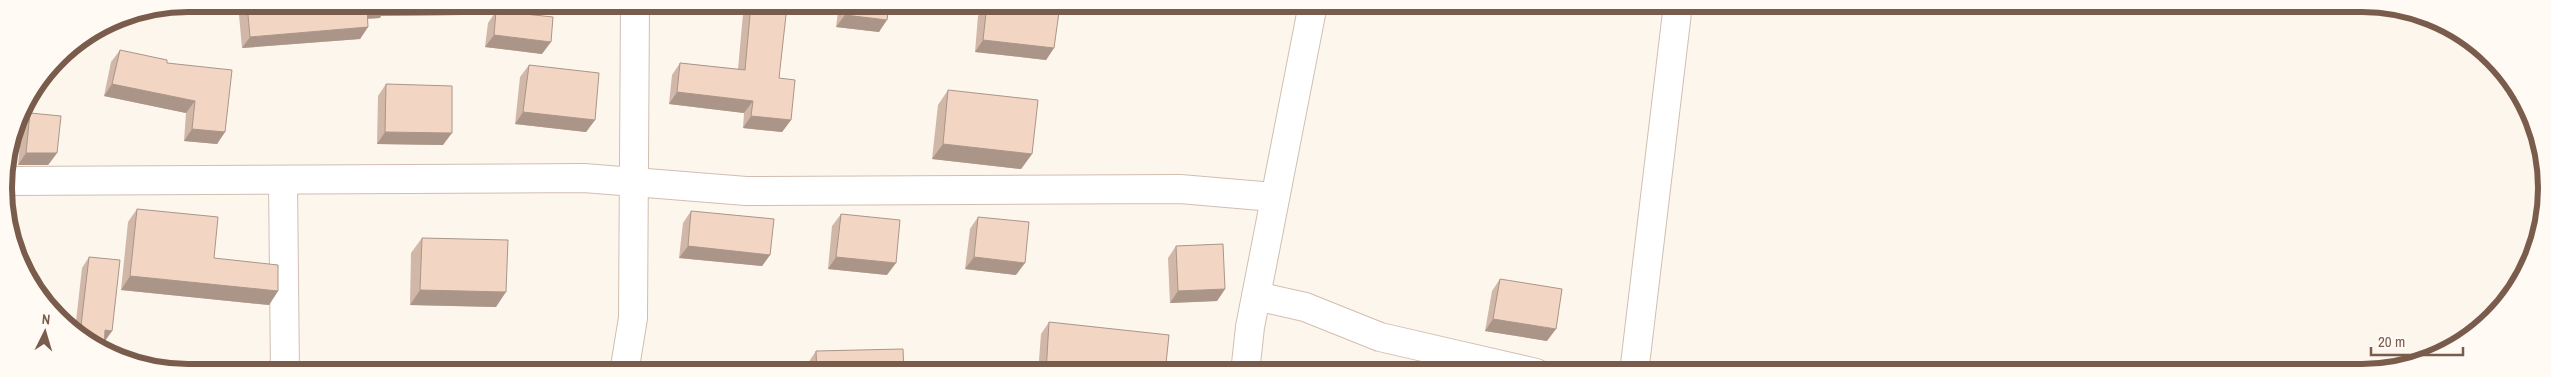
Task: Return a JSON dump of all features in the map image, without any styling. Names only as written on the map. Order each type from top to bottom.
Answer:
[{"type":"street","points":[[625,364],[633,318],[635,12]]},
{"type":"street","points":[[1246,364],[1250,327],[1274,197],[1311,13]]},
{"type":"street","points":[[1635,364],[1677,13]]},
{"type":"street","points":[[13,181],[584,178],[746,190],[1180,189],[1274,197]]},
{"type":"street","points":[[283,180],[285,364]]},
{"type":"street","points":[[1256,296],[1305,307],[1380,337],[1497,364]]},
{"type":"building","points":[[248,12],[367,12],[368,27],[250,37]]},
{"type":"building","points":[[496,12],[553,17],[551,42],[494,35]]},
{"type":"building","points":[[750,12],[786,12],[779,78],[795,80],[791,120],[751,116],[753,101],[677,92],[680,63],[745,70]]},
{"type":"building","points":[[845,12],[888,12],[887,20],[845,15]]},
{"type":"building","points":[[986,12],[1059,12],[1054,48],[983,40]]},
{"type":"building","points":[[120,50],[167,60],[167,63],[232,70],[225,132],[192,129],[195,101],[112,84]]},
{"type":"building","points":[[529,65],[599,73],[595,120],[523,112]]},
{"type":"building","points":[[386,84],[452,86],[452,133],[385,132]]},
{"type":"building","points":[[948,90],[1038,100],[1032,154],[943,144]]},
{"type":"building","points":[[30,113],[61,116],[57,153],[26,153]]},
{"type":"building","points":[[137,209],[218,217],[214,258],[278,265],[278,291],[130,276]]},
{"type":"building","points":[[691,211],[774,219],[770,255],[688,246]]},
{"type":"building","points":[[841,214],[900,220],[896,263],[836,257]]},
{"type":"building","points":[[978,217],[1029,222],[1025,263],[974,257]]},
{"type":"building","points":[[422,238],[508,240],[506,292],[420,290]]},
{"type":"building","points":[[1223,244],[1225,289],[1178,291],[1176,246]]},
{"type":"building","points":[[89,257],[120,260],[112,331],[105,330],[104,343],[81,328]]},
{"type":"building","points":[[1500,279],[1562,289],[1556,329],[1493,319]]},
{"type":"building","points":[[1049,322],[1169,335],[1166,364],[1047,364]]},
{"type":"building","points":[[903,349],[904,364],[817,364],[816,351]]}]
